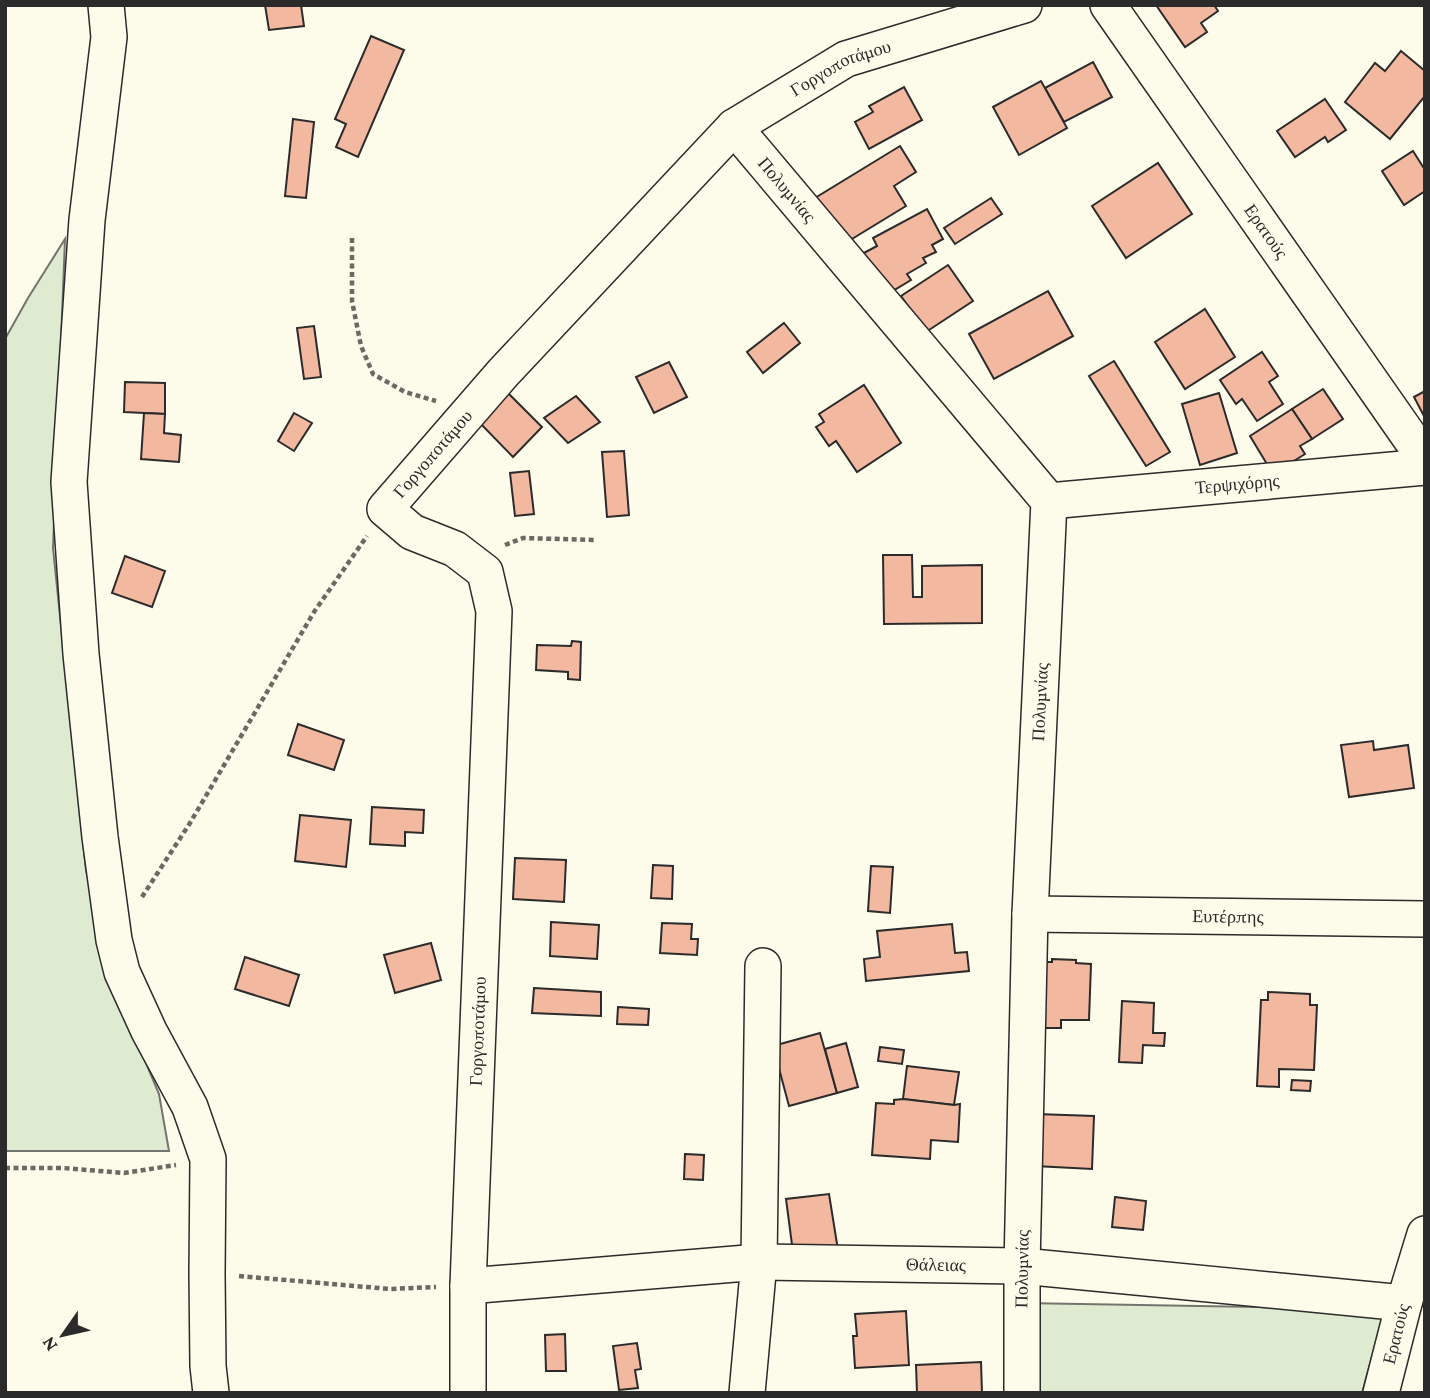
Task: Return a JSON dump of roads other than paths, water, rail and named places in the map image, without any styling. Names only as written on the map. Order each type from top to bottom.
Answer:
[{"type":"street","points":[[106,5],[109,37],[87,220],[69,482],[80,654],[100,837],[114,940],[122,972],[149,1031],[190,1107],[208,1159],[208,1366],[211,1393]]},
{"type":"street","name":"Γοργοποτάμου","points":[[468,1393],[468,1286],[494,611],[485,572],[455,549],[412,532],[385,509],[503,373],[734,127],[846,59],[1024,5]]},
{"type":"street","name":"Ερατούς","points":[[1108,5],[1425,459]]},
{"type":"street","name":"Πολυμνίας","points":[[734,127],[1049,501],[1030,914],[1022,1266],[1022,1393]]},
{"type":"street","name":"Τερψιχόρης","points":[[1049,501],[1425,467]]},
{"type":"street","name":"Ευτέρπης","points":[[1030,914],[1425,919]]},
{"type":"street","points":[[747,1393],[759,1262],[763,966]]},
{"type":"street","name":"Ερατούς","points":[[1381,1393],[1425,1234]]},
{"type":"street","name":"Θάλειας","points":[[468,1286],[759,1262],[1022,1266],[1404,1303]]}]
